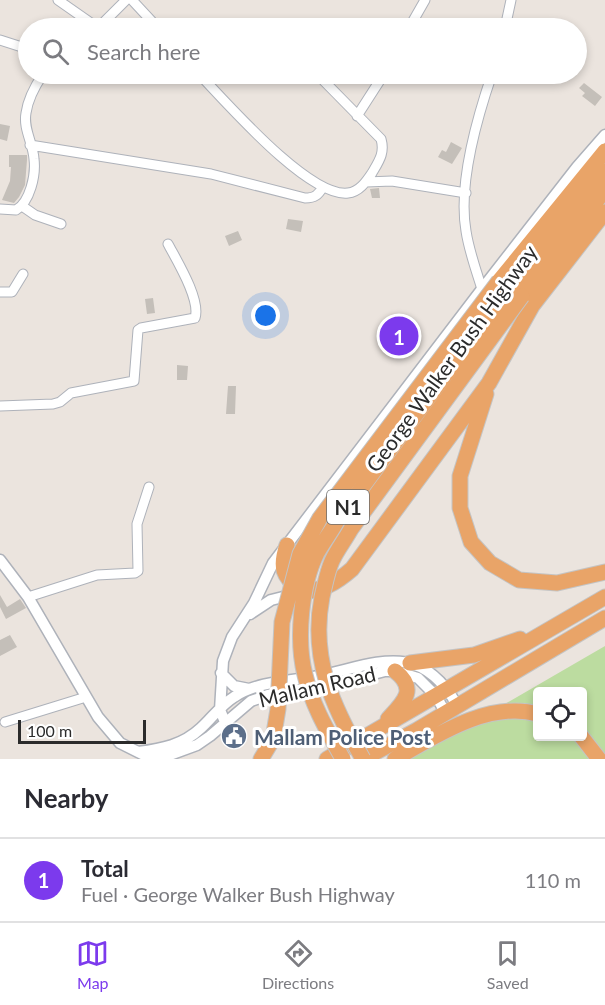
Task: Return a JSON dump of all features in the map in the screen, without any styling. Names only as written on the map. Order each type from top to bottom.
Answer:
[{"type":"highway","name":"N1","points":[[261,759],[275,731],[282,622],[300,554],[320,518],[510,288],[605,151]]},
{"type":"highway","name":"George Walker Bush Highway","points":[[343,759],[314,703],[304,673],[301,642],[302,607],[306,584],[317,553],[337,521],[510,288],[605,171]]},
{"type":"highway","name":"George Walker Bush Highway","points":[[363,759],[334,703],[320,656],[320,611],[332,562],[351,529],[510,288],[605,190]]},
{"type":"highway","points":[[287,545],[282,559],[282,569],[301,592],[317,591],[339,581],[352,569],[489,383],[532,306],[605,212]]},
{"type":"highway","points":[[489,383],[460,476],[460,508],[471,542],[490,563],[519,580],[557,583],[605,572]]},
{"type":"highway","points":[[327,759],[605,597]]},
{"type":"highway","points":[[363,759],[417,730],[605,618]]},
{"type":"highway","points":[[410,663],[474,655],[552,629]]},
{"type":"highway","points":[[377,730],[404,702],[408,689],[405,679],[395,671]]},
{"type":"highway","points":[[395,759],[447,729],[477,717],[511,712],[533,714]]},
{"type":"highway","points":[[585,741],[599,759]]},
{"type":"street","points":[[58,0],[84,18]]},
{"type":"street","points":[[108,18],[126,0]]},
{"type":"street","points":[[132,0],[149,18]]},
{"type":"street","points":[[415,18],[425,0]]},
{"type":"street","points":[[506,18],[511,0]]},
{"type":"street","points":[[0,40],[18,46]]},
{"type":"street","points":[[0,209],[16,210],[26,201],[34,171],[34,158],[26,129],[26,114],[36,84]]},
{"type":"street","points":[[209,84],[284,159],[323,187],[348,193],[358,190],[366,182],[382,155],[383,147],[381,139],[327,84]]},
{"type":"street","points":[[357,116],[378,84]]},
{"type":"street","points":[[482,289],[466,231],[464,211],[472,146],[489,84]]},
{"type":"street","name":"George Walker Bush Highway","points":[[220,710],[221,673],[229,644],[273,563],[482,289],[577,167],[605,135]]},
{"type":"street","points":[[30,145],[211,174],[305,198],[318,195],[323,187]]},
{"type":"street","points":[[366,182],[392,181],[466,193]]},
{"type":"street","points":[[22,206],[35,215],[61,224]]},
{"type":"street","points":[[0,406],[53,404],[60,402],[71,393],[134,381],[138,330],[196,316],[190,290],[168,244]]},
{"type":"street","points":[[0,292],[12,292],[23,274]]},
{"type":"street","points":[[28,597],[97,575],[138,571],[137,524],[149,487]]},
{"type":"street","points":[[0,560],[28,597],[86,697],[112,736],[129,749],[138,752],[177,744],[199,730],[234,696],[250,689],[336,673],[387,660],[410,663],[429,672],[451,708]]},
{"type":"street","points":[[244,618],[271,600],[301,592]]},
{"type":"street","name":"Mallam Road","points":[[138,752],[150,758],[186,751],[210,736],[251,701],[268,695],[339,683],[385,671],[395,671]]},
{"type":"street","points":[[395,671],[418,678],[442,692]]},
{"type":"street","points":[[221,673],[234,686],[250,689]]},
{"type":"street","points":[[5,722],[86,697]]},
{"type":"street","points":[[220,710],[225,722]]},
{"type":"green space","points":[[605,646],[605,759],[410,759],[533,688],[533,741],[587,741],[587,687],[534,687]]},
{"type":"building","points":[[585,84],[602,97],[595,106],[582,96],[585,93],[579,88]]},
{"type":"building","points":[[0,124],[10,126],[7,141],[0,139]]},
{"type":"building","points":[[451,142],[462,148],[452,164],[438,157],[442,150],[446,152]]},
{"type":"building","points":[[9,155],[27,155],[25,185],[14,203],[2,200],[10,181]]},
{"type":"building","points":[[379,188],[380,198],[372,198],[370,189]]},
{"type":"building","points":[[288,219],[303,221],[301,232],[286,229]]},
{"type":"building","points":[[238,231],[242,240],[229,246],[225,236]]},
{"type":"building","points":[[153,298],[155,313],[147,314],[145,299]]},
{"type":"building","points":[[177,365],[188,366],[187,380],[177,380]]},
{"type":"building","points":[[228,386],[236,386],[235,414],[226,414]]},
{"type":"building","points":[[0,595],[7,607],[20,599],[26,608],[6,619],[0,607]]},
{"type":"building","points":[[10,635],[17,647],[0,656],[0,640]]},
{"type":"place","name":"Total","points":[[399,336]]},
{"type":"place","name":"Mallam Police Post","points":[[234,736]]}]
